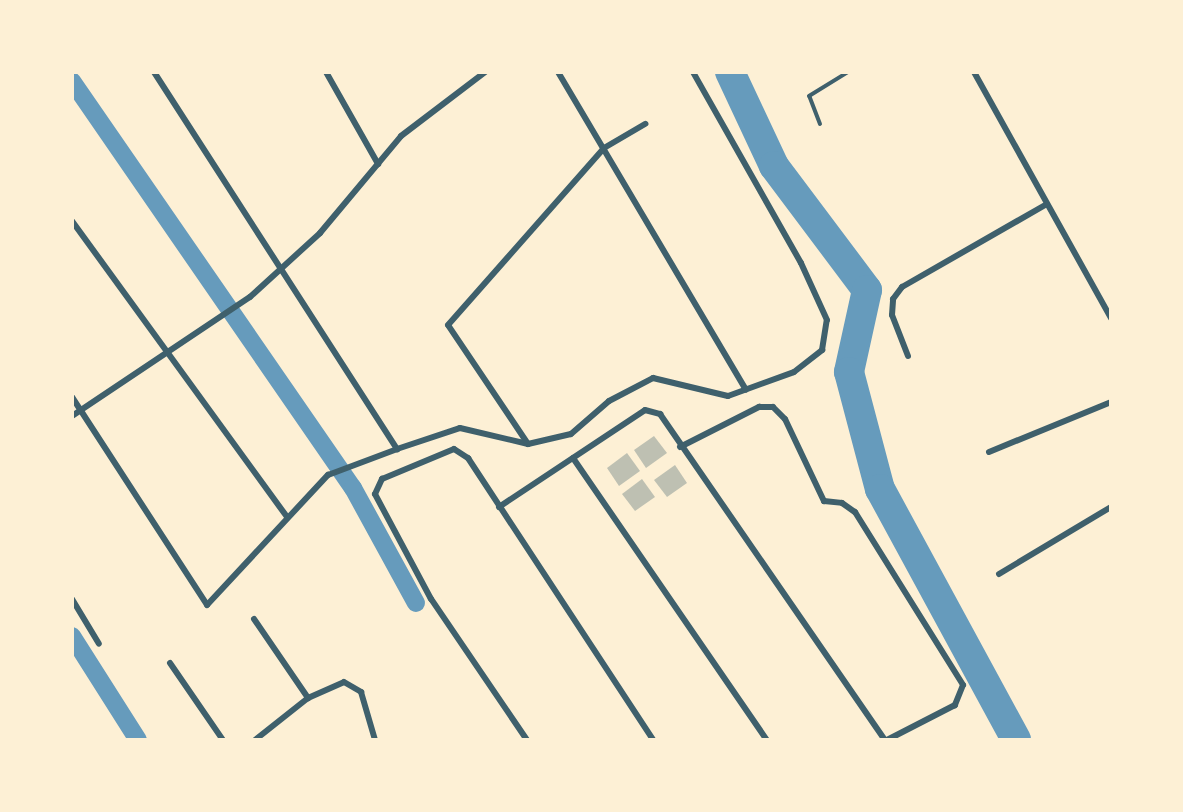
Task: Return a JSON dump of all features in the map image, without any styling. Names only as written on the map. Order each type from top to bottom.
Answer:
[{"type":"street","points":[[154,72],[397,449]]},
{"type":"street","points":[[326,72],[378,164]]},
{"type":"street","points":[[72,416],[170,354],[250,297],[320,233],[401,136],[485,72]]},
{"type":"street","points":[[558,72],[746,390]]},
{"type":"street","points":[[72,397],[207,605],[328,475],[460,428],[528,444],[571,434],[609,400],[652,378],[728,396],[794,372],[822,350],[827,320],[801,263],[693,72]]},
{"type":"street","points":[[974,72],[1111,318]]},
{"type":"street","points":[[528,444],[448,325],[604,148],[645,124]]},
{"type":"street","points":[[908,356],[892,315],[893,299],[902,287],[1047,204]]},
{"type":"street","points":[[72,221],[287,517]]},
{"type":"street","points":[[989,452],[1111,402]]},
{"type":"street","points":[[500,507],[573,458],[653,410],[886,740],[955,705],[963,685],[855,512],[842,502],[824,501],[785,419],[772,407],[759,407],[680,447]]},
{"type":"street","points":[[527,740],[431,599],[375,486],[454,449],[468,458],[653,740]]},
{"type":"street","points":[[573,458],[767,740]]},
{"type":"street","points":[[999,574],[1111,507]]},
{"type":"street","points":[[72,599],[99,644]]},
{"type":"street","points":[[254,619],[308,698]]},
{"type":"street","points":[[170,663],[223,740]]},
{"type":"street","points":[[255,740],[308,698],[344,682],[353,684],[361,692],[375,740]]},
{"type":"lane","points":[[820,124],[809,96],[848,72]]},
{"type":"building","points":[[654,436],[667,453],[646,468],[634,450]]},
{"type":"building","points":[[627,453],[640,471],[619,486],[607,468]]},
{"type":"building","points":[[675,465],[687,483],[667,497],[654,480]]},
{"type":"building","points":[[642,479],[655,497],[635,511],[622,494]]},
{"type":"waterway","points":[[730,72],[774,166],[867,290],[849,372],[880,489],[1016,740]]},
{"type":"waterway","points":[[72,81],[353,488],[416,603]]},
{"type":"waterway","points":[[72,636],[138,740]]}]
